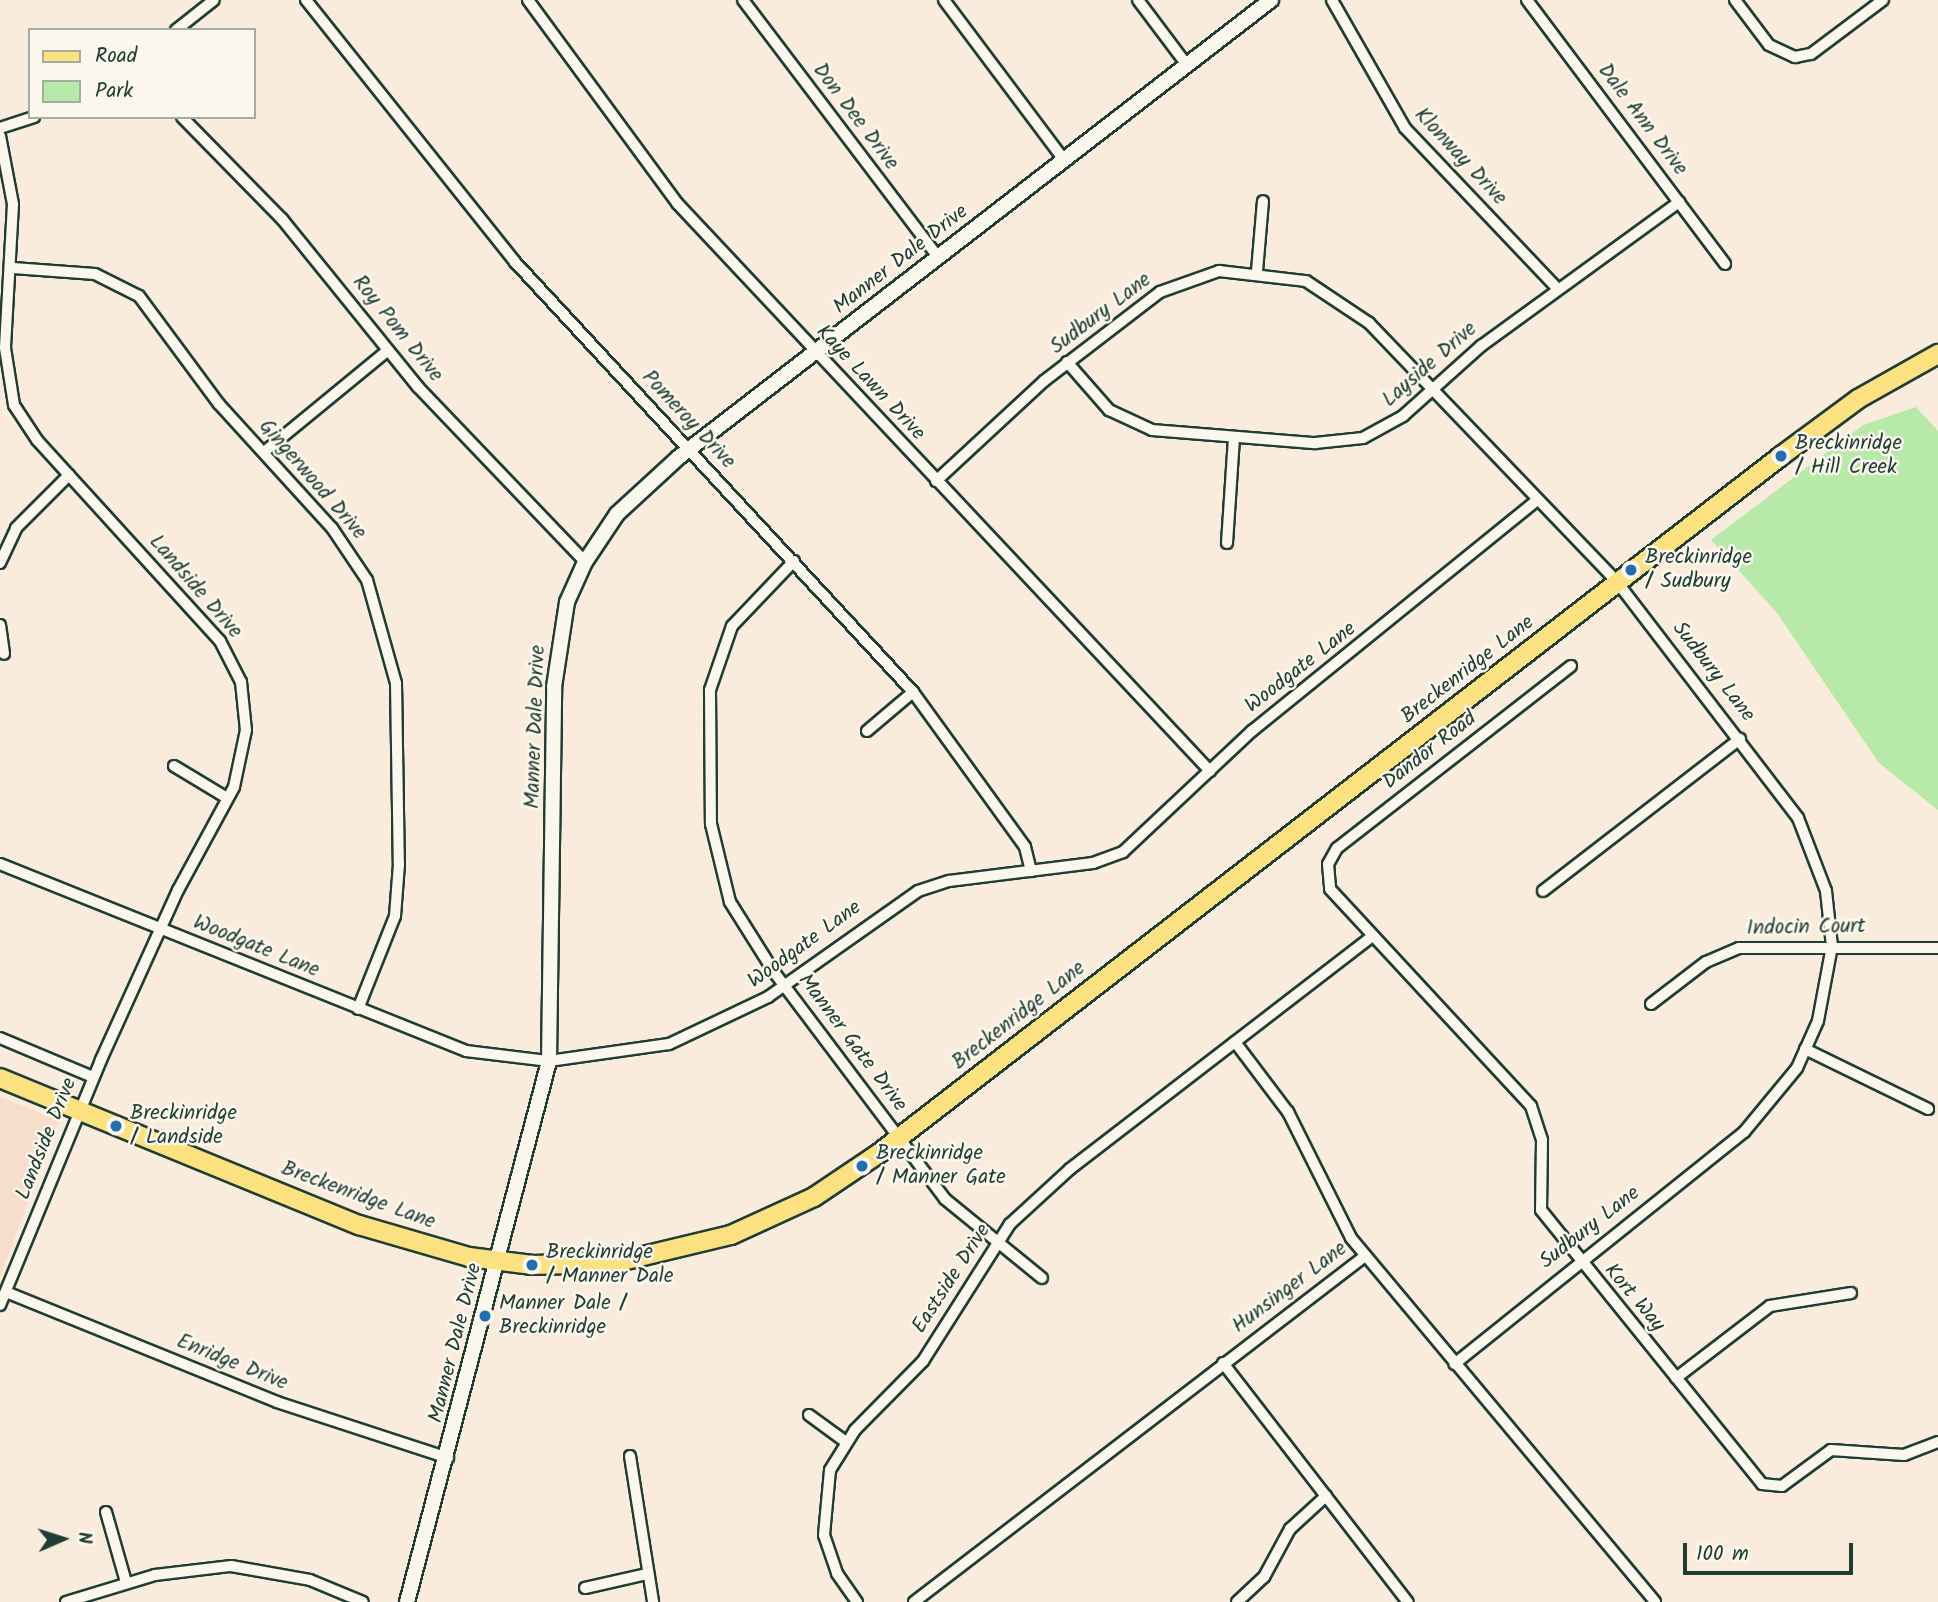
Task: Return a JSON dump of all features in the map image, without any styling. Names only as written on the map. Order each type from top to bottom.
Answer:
[{"type":"main road","name":"Breckenridge Lane","points":[[0,1079],[372,1229],[498,1262],[614,1263],[692,1248],[787,1212],[899,1138],[1617,582],[1858,399],[1938,354]]},
{"type":"street","points":[[179,28],[214,0]]},
{"type":"street","name":"Pomeroy Drive","points":[[306,0],[515,262],[913,692],[1025,847],[1031,871]]},
{"type":"street","name":"Kaye Lawn Drive","points":[[528,0],[677,203],[1210,771]]},
{"type":"street","name":"Don Dee Drive","points":[[743,0],[937,256]]},
{"type":"street","points":[[944,0],[1064,160]]},
{"type":"street","points":[[1138,0],[1187,65]]},
{"type":"street","name":"Manner Dale Drive","points":[[407,1602],[448,1458],[549,1061],[554,687],[567,602],[585,562],[631,499],[690,450],[937,256],[1271,0]]},
{"type":"street","name":"Klonway Drive","points":[[1332,0],[1396,117],[1558,289]]},
{"type":"street","name":"Dale Ann Drive","points":[[1527,0],[1726,264]]},
{"type":"street","points":[[1735,0],[1769,45],[1795,57],[1811,54],[1883,0]]},
{"type":"street","points":[[0,128],[28,119]]},
{"type":"street","name":"Roy Pom Drive","points":[[184,119],[282,219],[387,351],[585,562]]},
{"type":"street","name":"Landside Drive","points":[[0,136],[13,204],[13,268],[5,348],[9,391],[24,423],[208,626],[236,668],[246,730],[227,798],[93,1077],[82,1112],[0,1306]]},
{"type":"street","points":[[1257,271],[1263,201]]},
{"type":"street","name":"Layside Drive","points":[[1067,362],[1100,402],[1129,423],[1234,437],[1334,443],[1363,438],[1433,389],[1558,289],[1679,202]]},
{"type":"street","name":"Gingerwood Drive","points":[[13,268],[95,274],[128,288],[347,548],[367,580],[392,656],[398,888],[386,946],[358,1009]]},
{"type":"street","name":"Sudbury Lane","points":[[936,481],[1067,362],[1177,283],[1219,271],[1257,271],[1307,281],[1341,299],[1433,389],[1617,582],[1789,803],[1814,851],[1832,946],[1818,1021],[1805,1049],[1757,1121],[1454,1364]]},
{"type":"street","points":[[264,452],[387,351]]},
{"type":"street","points":[[1227,543],[1234,437]]},
{"type":"street","points":[[0,563],[16,528],[69,475]]},
{"type":"street","name":"Woodgate Lane","points":[[0,864],[466,1051],[549,1061],[669,1044],[785,986],[918,891],[1093,863],[1123,852],[1210,771],[1537,500]]},
{"type":"street","name":"Manner Gate Drive","points":[[794,561],[732,626],[715,664],[709,706],[718,864],[747,933],[945,1199],[1042,1278]]},
{"type":"street","points":[[0,625],[4,654]]},
{"type":"street","name":"Dandor Road","points":[[1327,876],[1344,842],[1571,666]]},
{"type":"street","points":[[866,731],[913,692]]},
{"type":"street","points":[[1543,891],[1740,739]]},
{"type":"street","points":[[174,766],[227,798]]},
{"type":"street","name":"Kort Way","points":[[1327,876],[1333,895],[1531,1106],[1542,1140],[1538,1202],[1579,1262],[1769,1487],[1782,1486],[1830,1450],[1904,1455],[1938,1442]]},
{"type":"street","name":"Eastside Drive","points":[[857,1602],[831,1561],[822,1521],[826,1483],[846,1442],[923,1362],[997,1243],[1040,1194],[1371,937]]},
{"type":"street","name":"Indocin Court","points":[[1651,1004],[1728,950],[1832,946],[1938,948]]},
{"type":"street","points":[[0,1038],[93,1077]]},
{"type":"street","points":[[1235,1042],[1288,1112],[1332,1206],[1365,1256]]},
{"type":"street","points":[[1805,1049],[1928,1109]]},
{"type":"street","name":"Hunsinger Lane","points":[[914,1602],[1365,1256],[1655,1602]]},
{"type":"street","name":"Enridge Drive","points":[[6,1292],[277,1402],[448,1458]]},
{"type":"street","points":[[1676,1378],[1770,1306],[1851,1293]]},
{"type":"street","points":[[1223,1363],[1408,1602]]},
{"type":"street","points":[[809,1415],[846,1442]]},
{"type":"street","points":[[630,1456],[653,1602]]},
{"type":"street","points":[[1237,1602],[1264,1577],[1290,1529],[1326,1496]]},
{"type":"street","points":[[106,1512],[126,1582]]},
{"type":"street","points":[[66,1602],[126,1582],[231,1566],[310,1580],[363,1602]]},
{"type":"street","points":[[585,1588],[647,1574]]},
{"type":"shaded area","points":[[0,1097],[59,1120],[0,1277]]},
{"type":"green space","points":[[1916,407],[1938,431],[1938,810],[1879,763],[1777,613],[1711,540],[1863,425]]},
{"type":"place","name":"Breckinridge / Hill Creek","points":[[1781,456]]},
{"type":"place","name":"Breckinridge / Sudbury","points":[[1631,570]]},
{"type":"place","name":"Breckinridge / Landside","points":[[116,1126]]},
{"type":"place","name":"Breckinridge / Manner Gate","points":[[862,1166]]},
{"type":"place","name":"Breckinridge / Manner Dale","points":[[532,1265]]},
{"type":"place","name":"Manner Dale / Breckinridge","points":[[485,1316]]}]
